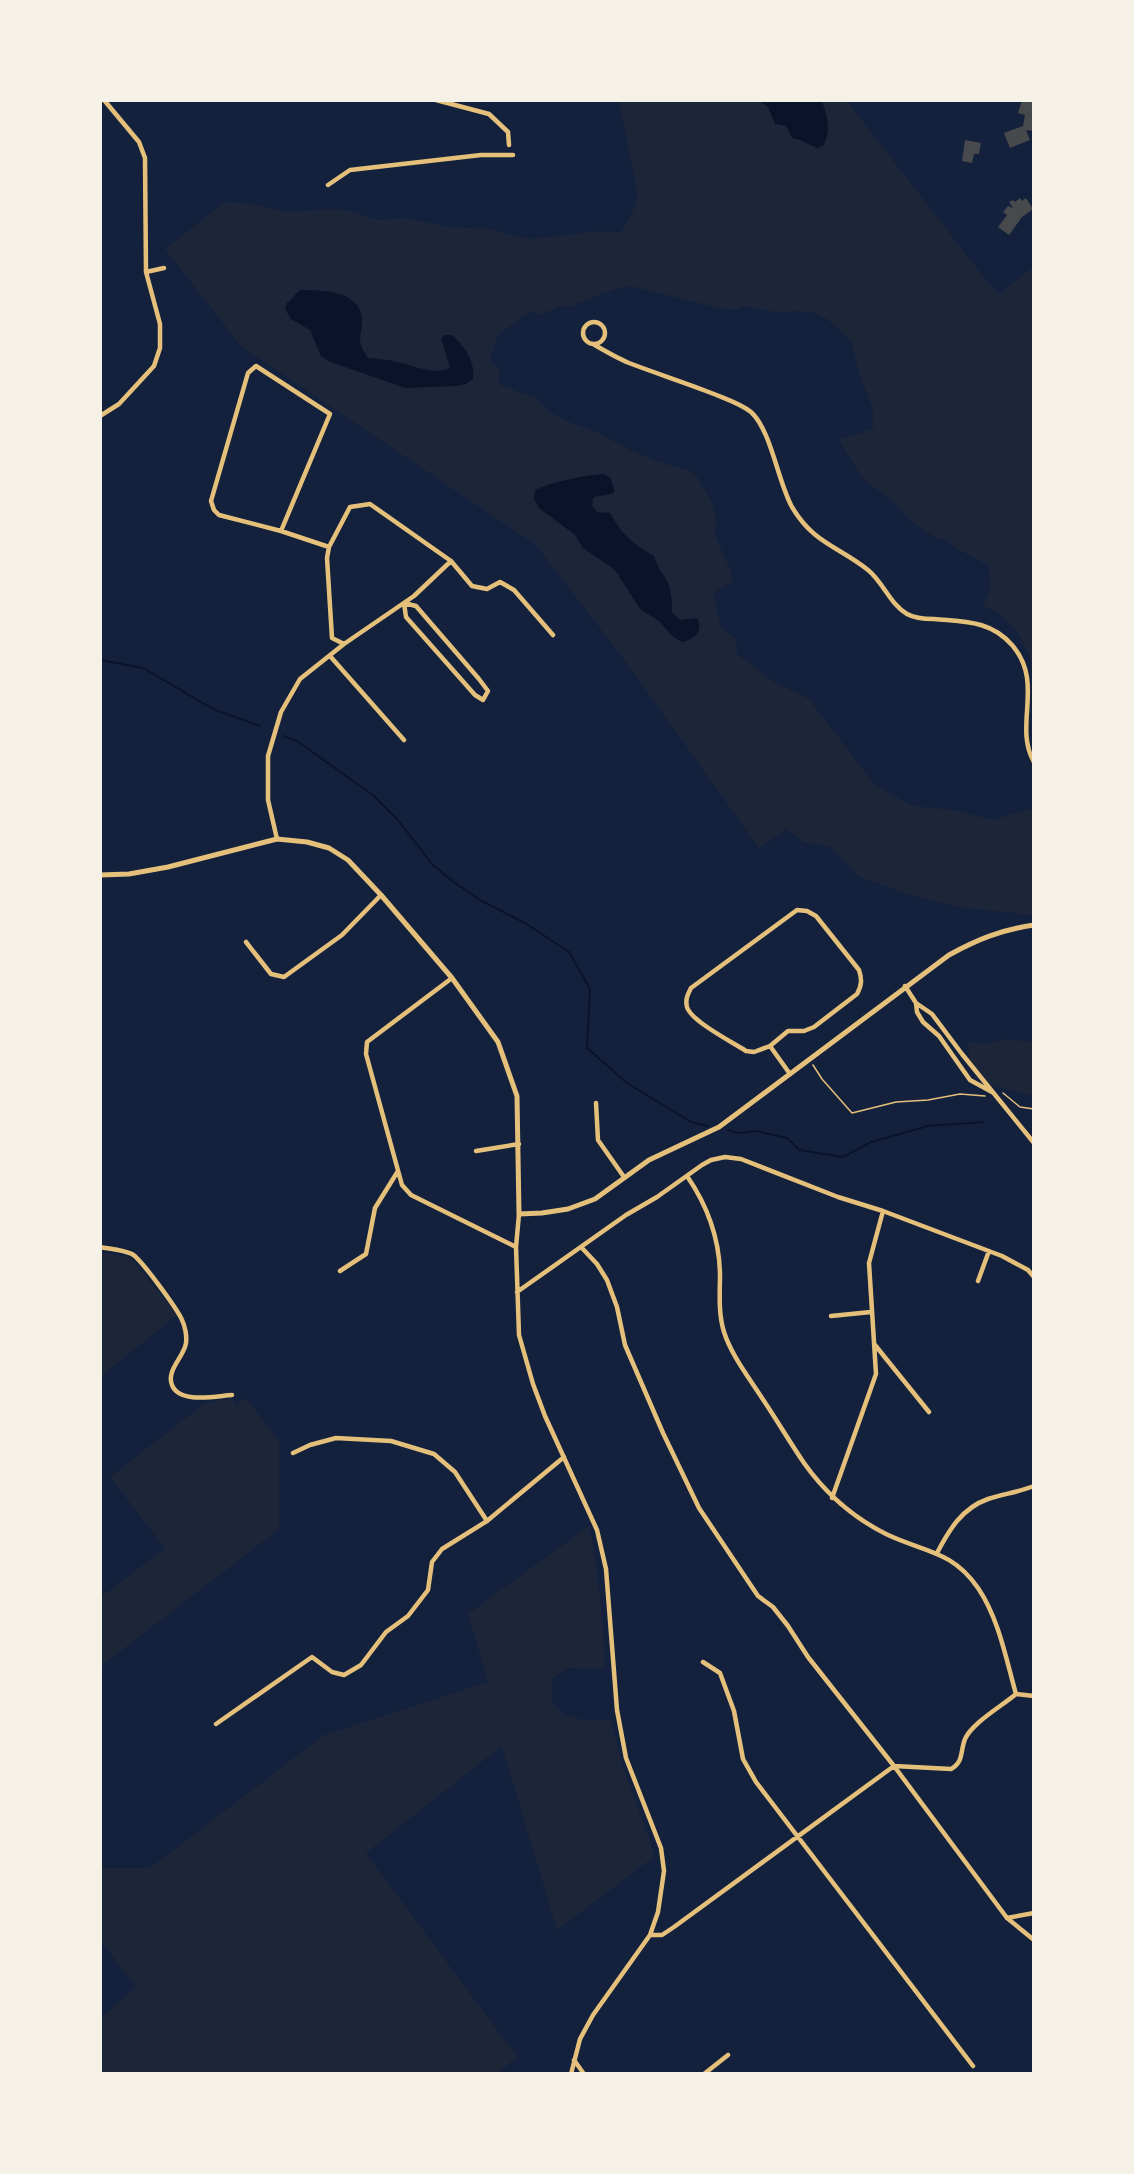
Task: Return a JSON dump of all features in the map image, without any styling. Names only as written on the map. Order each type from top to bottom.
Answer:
[{"type":"street","points":[[100,416],[119,404],[154,366],[160,348],[160,324],[146,272],[145,158],[139,142],[104,100]]},
{"type":"street","points":[[436,100],[489,114],[508,132],[509,145]]},
{"type":"street","points":[[328,185],[350,170],[481,155],[513,155]]},
{"type":"street","points":[[146,272],[164,268]]},
{"type":"street","points":[[593,344],[601,341],[605,334],[602,326],[594,322],[586,325],[582,333],[585,340],[627,362],[730,400],[750,412],[758,421],[766,439],[792,507],[818,539],[869,571],[892,600],[907,614],[922,618],[984,624],[1000,633],[1013,645],[1027,671],[1029,685],[1027,743],[1034,762]]},
{"type":"street","points":[[281,531],[330,414],[256,366],[248,373],[211,501],[214,510],[219,515],[281,531],[329,547]]},
{"type":"street","points":[[344,644],[332,638],[327,558],[329,547],[350,507],[370,504],[451,561],[472,586],[487,589],[500,582],[514,590],[553,634]]},
{"type":"street","points":[[277,839],[268,800],[268,756],[281,712],[300,679],[344,644],[404,603],[451,561]]},
{"type":"street","points":[[404,603],[416,606],[479,679],[488,691],[483,700],[475,695],[406,617],[404,603]]},
{"type":"street","points":[[330,656],[404,740]]},
{"type":"street","points":[[100,875],[129,874],[168,867],[277,839],[307,842],[328,848],[348,860],[381,895],[452,978],[498,1042],[517,1096],[519,1214],[516,1247],[519,1335],[537,1395],[597,1530],[606,1569],[617,1710],[626,1758],[661,1848],[664,1871],[658,1912],[650,1935],[593,2015],[580,2039],[571,2073]]},
{"type":"street","points":[[246,942],[271,974],[284,977],[342,935],[381,895]]},
{"type":"street","points":[[797,910],[807,910],[816,915],[858,970],[862,978],[861,987],[857,994],[814,1027],[804,1031],[788,1031],[770,1046],[754,1052],[746,1051],[694,1017],[688,1008],[687,997],[691,988],[797,910]]},
{"type":"street","points":[[519,1214],[568,1209],[595,1199],[649,1160],[719,1127],[949,955],[973,941],[1004,930],[1034,925]]},
{"type":"street","points":[[452,978],[367,1042],[366,1054],[402,1185],[411,1195],[516,1247]]},
{"type":"street","points":[[905,986],[916,1003],[932,1014],[1034,1143]]},
{"type":"street","points":[[916,1003],[917,1012],[923,1022],[939,1036],[970,1080],[995,1094]]},
{"type":"street","points":[[947,1048],[954,1044]]},
{"type":"street","points":[[770,1046],[790,1074]]},
{"type":"street","points":[[596,1103],[598,1140],[624,1177]]},
{"type":"street","points":[[476,1151],[519,1144]]},
{"type":"street","points":[[517,1292],[626,1215],[711,1160],[725,1157],[741,1159],[838,1197],[883,1211],[989,1251],[1028,1270],[1034,1277]]},
{"type":"street","points":[[340,1270],[366,1254],[375,1208],[398,1171]]},
{"type":"street","points":[[687,1176],[709,1214],[716,1238],[724,1332],[737,1360],[798,1454],[832,1498],[842,1507],[888,1535],[946,1557],[977,1587],[1000,1638],[1016,1695]]},
{"type":"street","points":[[832,1498],[876,1374],[869,1263],[883,1211]]},
{"type":"street","points":[[100,1247],[133,1255],[172,1303],[183,1321],[186,1340],[184,1353],[171,1374],[172,1386],[181,1395],[194,1398],[232,1395]]},
{"type":"street","points":[[581,1247],[597,1264],[607,1280],[617,1307],[625,1345],[699,1508],[758,1596],[773,1608],[788,1626],[808,1657],[894,1766],[1007,1918],[1034,1940]]},
{"type":"street","points":[[978,1281],[989,1251]]},
{"type":"street","points":[[831,1316],[871,1312]]},
{"type":"street","points":[[875,1345],[929,1412]]},
{"type":"street","points":[[293,1453],[310,1445],[336,1438],[391,1441],[434,1454],[455,1472],[487,1521]]},
{"type":"street","points":[[216,1724],[312,1657],[332,1672],[344,1675],[362,1665],[386,1632],[408,1616],[428,1590],[432,1562],[442,1549],[487,1521],[564,1457]]},
{"type":"street","points":[[937,1553],[951,1526],[964,1513],[986,1500],[1034,1486]]},
{"type":"street","points":[[703,1662],[720,1673],[734,1711],[743,1760],[756,1782],[972,2066]]},
{"type":"street","points":[[650,1935],[662,1935],[894,1766],[951,1769],[956,1766],[961,1760],[965,1739],[976,1725],[1016,1695],[1034,1696]]},
{"type":"street","points":[[1007,1918],[1034,1912]]},
{"type":"street","points":[[704,2073],[728,2055]]},
{"type":"street","points":[[574,2060],[585,2073]]},
{"type":"path","points":[[809,1060],[822,1079],[852,1113],[896,1102],[928,1100],[960,1094],[982,1096],[1002,1092],[1020,1107],[1034,1109]]},
{"type":"shaded area","points":[[619,101],[847,101],[989,284],[1000,293],[1031,269],[1033,264],[1033,664],[1020,637],[1009,622],[993,610],[983,606],[991,588],[989,566],[947,541],[936,538],[911,521],[889,498],[863,479],[839,440],[873,429],[873,409],[860,376],[851,341],[827,319],[814,313],[800,311],[776,312],[743,306],[735,310],[719,308],[631,286],[615,289],[572,306],[558,307],[543,314],[533,312],[521,317],[498,336],[490,359],[500,371],[498,384],[536,398],[549,411],[562,419],[596,432],[632,451],[688,470],[697,476],[712,503],[716,519],[715,535],[732,574],[732,582],[713,593],[721,628],[736,639],[737,654],[772,681],[809,699],[875,785],[913,806],[953,810],[994,820],[1033,808],[1033,926],[1031,915],[957,907],[907,894],[858,876],[831,847],[804,842],[786,829],[759,848],[623,658],[536,545],[241,346],[165,249],[225,202],[245,203],[289,212],[347,210],[377,220],[407,218],[447,227],[492,229],[532,239],[601,231],[621,232],[633,211],[638,196]]},
{"type":"shaded area","points":[[759,101],[822,101],[828,129],[823,146],[817,148],[792,138],[786,126],[775,124],[768,107]]},
{"type":"shaded area","points":[[300,290],[318,290],[338,294],[354,302],[360,309],[362,319],[360,343],[368,358],[390,360],[429,370],[443,370],[450,368],[441,338],[445,335],[452,335],[468,355],[473,367],[473,379],[457,386],[405,388],[328,361],[321,356],[310,330],[291,319],[285,309],[287,303]]},
{"type":"shaded area","points":[[603,474],[610,477],[614,492],[593,498],[592,506],[597,512],[610,513],[619,528],[629,538],[654,556],[669,587],[672,612],[680,620],[697,618],[699,627],[697,634],[690,639],[682,642],[672,636],[659,621],[640,609],[615,570],[583,548],[575,535],[539,508],[534,499],[535,490],[543,487],[568,479]]},
{"type":"shaded area","points":[[1002,1039],[1033,1042],[1033,1096],[991,1085],[971,1062],[967,1042],[988,1044]]},
{"type":"shaded area","points":[[101,1252],[131,1258],[177,1315],[101,1376]]},
{"type":"shaded area","points":[[232,1398],[236,1405],[246,1398],[279,1441],[279,1529],[101,1666],[101,1597],[165,1548],[110,1477],[204,1404]]},
{"type":"shaded area","points":[[589,1526],[600,1597],[605,1669],[568,1668],[553,1678],[552,1702],[563,1714],[584,1720],[611,1720],[622,1764],[655,1856],[557,1930],[502,1746],[366,1853],[517,2057],[496,2074],[101,2073],[101,2018],[136,1987],[101,1941],[101,1868],[150,1868],[324,1735],[488,1682],[468,1614]]},
{"type":"building","points":[[1022,100],[1034,100],[1034,131],[1026,130],[1030,140],[1010,148],[1004,133],[1023,126],[1025,115],[1018,113]]},
{"type":"building","points":[[965,140],[981,143],[979,154],[974,154],[972,163],[962,161]]},
{"type":"building","points":[[1020,198],[1022,201],[1026,198],[1033,209],[1022,217],[1009,235],[998,227],[1007,215],[1003,212],[1008,206],[1013,208],[1009,202],[1013,200],[1015,202]]},
{"type":"waterway","points":[[100,660],[143,668],[213,709],[260,726]]},
{"type":"waterway","points":[[283,736],[297,741],[374,796],[398,820],[432,864],[451,880],[480,900],[525,923],[569,952],[590,989],[587,1048],[627,1083],[691,1122],[707,1126]]},
{"type":"waterway","points":[[728,1130],[738,1133],[756,1131],[787,1138],[799,1150],[843,1157],[871,1142],[928,1126],[983,1122]]}]
